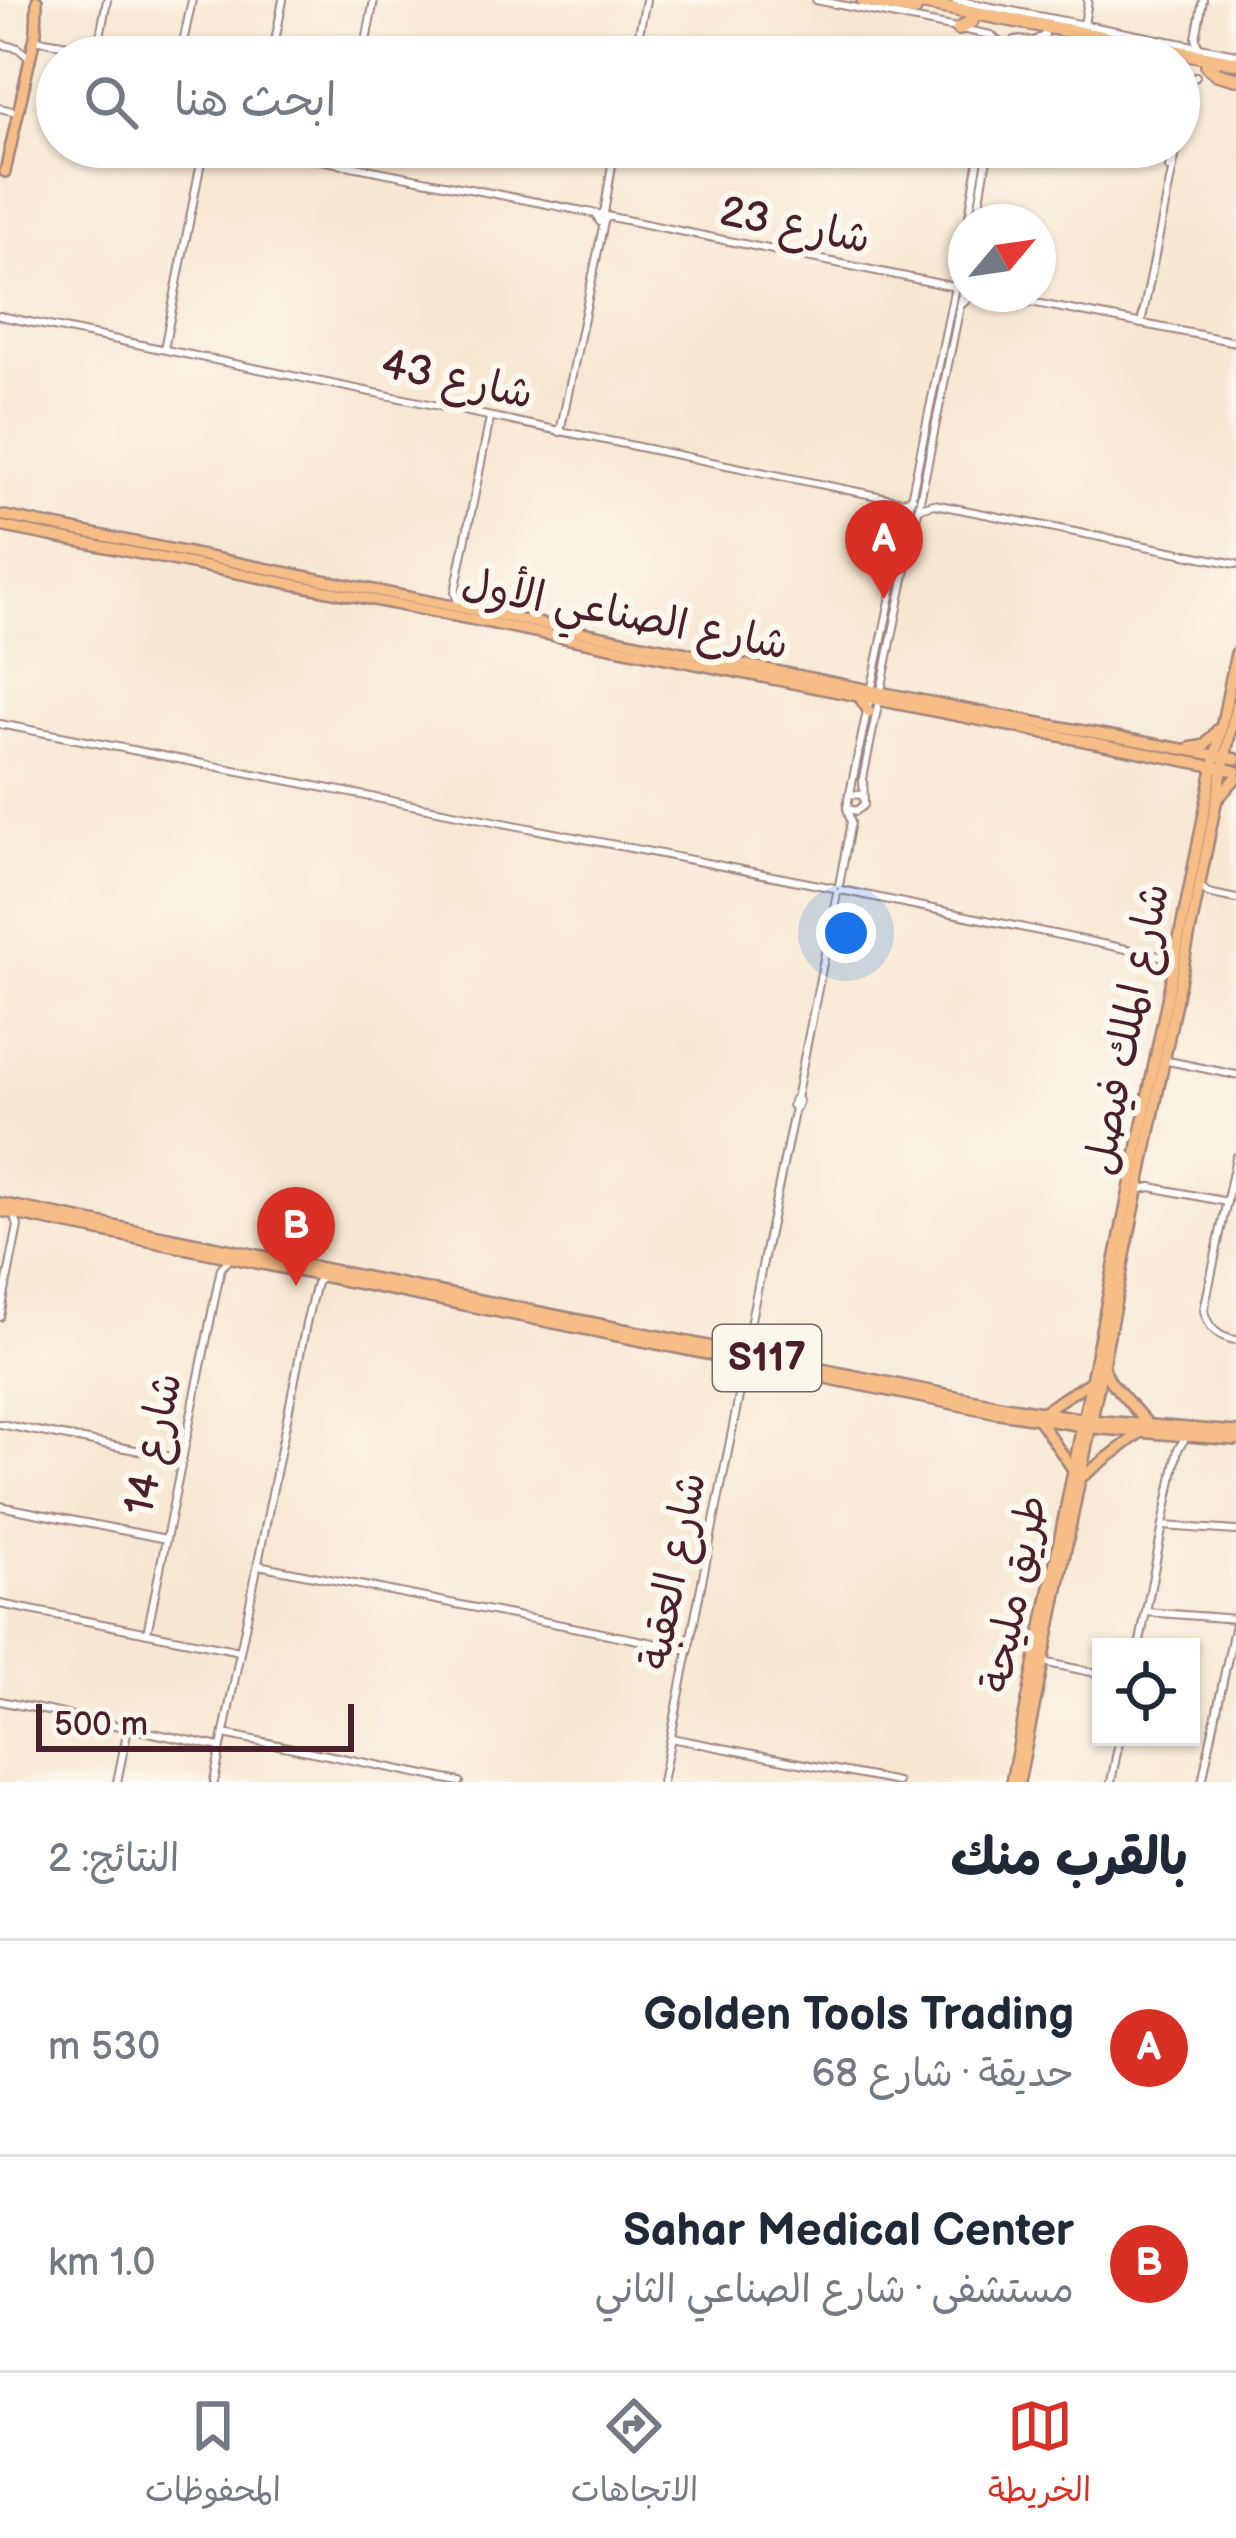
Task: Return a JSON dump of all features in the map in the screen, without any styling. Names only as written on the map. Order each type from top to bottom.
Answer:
[{"type":"highway","points":[[863,0],[1079,36]]},
{"type":"highway","points":[[905,8],[1066,36]]},
{"type":"highway","points":[[1013,11],[1048,32]]},
{"type":"highway","points":[[959,29],[972,21]]},
{"type":"highway","points":[[1086,25],[1107,36]]},
{"type":"highway","points":[[1200,59],[1236,67]]},
{"type":"highway","points":[[1200,66],[1214,73],[1236,67]]},
{"type":"main road","points":[[3,170],[16,112],[22,52],[34,41],[35,0]]},
{"type":"main road","points":[[3,170],[36,32],[35,0]]},
{"type":"main road","name":"شارع الصناعي الأول","points":[[0,515],[859,691]]},
{"type":"main road","name":"شارع الصناعي الأول","points":[[0,526],[1225,765]]},
{"type":"main road","name":"شارع الملك فيصل","points":[[1087,1423],[1090,1382],[1178,949],[1211,800],[1225,765],[1236,652]]},
{"type":"main road","points":[[881,675],[883,695],[873,713],[859,691],[881,675]]},
{"type":"main road","name":"شارع الملك فيصل","points":[[1227,723],[1236,704]]},
{"type":"main road","points":[[1175,754],[1205,745],[1227,723],[1236,742]]},
{"type":"main road","points":[[1175,754],[1196,772],[1211,800]]},
{"type":"main road","points":[[1211,800],[1225,765]]},
{"type":"main road","name":"شارع الملك فيصل","points":[[1087,1423],[1103,1365],[1211,800]]},
{"type":"main road","name":"S117","points":[[0,1207],[745,1357]]},
{"type":"main road","name":"S117","points":[[0,1207],[13,1214],[214,1256],[225,1263],[325,1276],[1040,1415],[1172,1436],[1236,1436]]},
{"type":"main road","points":[[1103,1365],[1135,1412],[1152,1426]]},
{"type":"main road","points":[[1090,1382],[1040,1415],[1076,1476],[1139,1432]]},
{"type":"main road","name":"S117","points":[[1087,1423],[1236,1436]]},
{"type":"main road","name":"طريق مليحة","points":[[1015,1782],[1087,1423]]},
{"type":"main road","name":"طريق مليحة","points":[[1015,1782],[1043,1662],[1076,1476]]},
{"type":"street","points":[[100,36],[107,0]]},
{"type":"street","points":[[184,36],[192,0]]},
{"type":"street","points":[[276,36],[283,0]]},
{"type":"street","points":[[367,36],[374,0]]},
{"type":"street","points":[[638,36],[646,0]]},
{"type":"street","points":[[816,0],[905,8],[989,36]]},
{"type":"street","points":[[955,0],[1139,36]]},
{"type":"street","points":[[1086,25],[1088,0]]},
{"type":"street","points":[[1196,36],[1203,0]]},
{"type":"street","points":[[1042,36],[1048,32]]},
{"type":"street","points":[[0,44],[22,52]]},
{"type":"street","points":[[1200,49],[1236,67]]},
{"type":"street","points":[[0,108],[16,112]]},
{"type":"street","points":[[164,351],[200,168]]},
{"type":"street","name":"شارع 23","points":[[360,168],[948,286]]},
{"type":"street","points":[[560,432],[611,168]]},
{"type":"street","points":[[975,204],[981,168]]},
{"type":"street","points":[[979,204],[983,168]]},
{"type":"street","points":[[1141,320],[1170,168]]},
{"type":"street","points":[[948,282],[943,285],[948,293]]},
{"type":"street","points":[[1056,305],[1236,342]]},
{"type":"street","points":[[850,822],[845,801],[883,695],[881,675],[922,493],[955,312]]},
{"type":"street","points":[[915,509],[913,498],[955,312]]},
{"type":"street","name":"شارع 43","points":[[0,316],[902,501],[913,498]]},
{"type":"street","points":[[459,608],[455,592],[490,418]]},
{"type":"street","points":[[922,493],[934,504]]},
{"type":"street","points":[[902,501],[915,509],[934,504],[1236,564]]},
{"type":"street","points":[[445,604],[455,592]]},
{"type":"street","points":[[850,822],[864,805],[873,713]]},
{"type":"street","points":[[0,724],[1165,957],[1174,969]]},
{"type":"street","points":[[850,794],[862,796]]},
{"type":"street","points":[[847,808],[859,810]]},
{"type":"street","name":"شارع العقبة","points":[[662,1782],[850,822]]},
{"type":"street","points":[[1198,884],[1208,893],[1236,899]]},
{"type":"street","points":[[1195,900],[1208,893]]},
{"type":"street","points":[[1165,957],[1178,949]]},
{"type":"street","points":[[1162,1060],[1236,1075]]},
{"type":"street","points":[[1236,1160],[1204,1313],[1218,1335],[1236,1340]]},
{"type":"street","points":[[1140,1177],[1151,1187]]},
{"type":"street","points":[[1137,1190],[1151,1187],[1227,1202]]},
{"type":"street","points":[[13,1214],[18,1226]]},
{"type":"street","points":[[0,1316],[18,1226],[28,1216]]},
{"type":"street","name":"شارع 14","points":[[147,1633],[225,1263]]},
{"type":"street","points":[[310,1274],[315,1286]]},
{"type":"street","points":[[214,1782],[315,1286],[325,1276]]},
{"type":"street","points":[[0,1424],[182,1459]]},
{"type":"street","points":[[1172,1436],[1178,1449]]},
{"type":"street","points":[[1141,1638],[1178,1449],[1186,1436]]},
{"type":"street","points":[[0,1506],[166,1539]]},
{"type":"street","points":[[1163,1526],[1236,1531]]},
{"type":"street","points":[[258,1565],[689,1650]]},
{"type":"street","points":[[0,1604],[241,1652]]},
{"type":"street","points":[[1145,1612],[1236,1619],[1202,1782]]},
{"type":"street","points":[[1043,1662],[1092,1672]]},
{"type":"street","points":[[0,1701],[221,1748]]},
{"type":"street","points":[[117,1782],[128,1728]]},
{"type":"street","points":[[224,1734],[460,1782]]},
{"type":"street","points":[[671,1738],[897,1782]]},
{"type":"street","points":[[1111,1782],[1118,1746]]},
{"type":"place","name":"Golden Tools Trading","points":[[884,599]]},
{"type":"place","name":"Sahar Medical Center","points":[[296,1286]]}]
